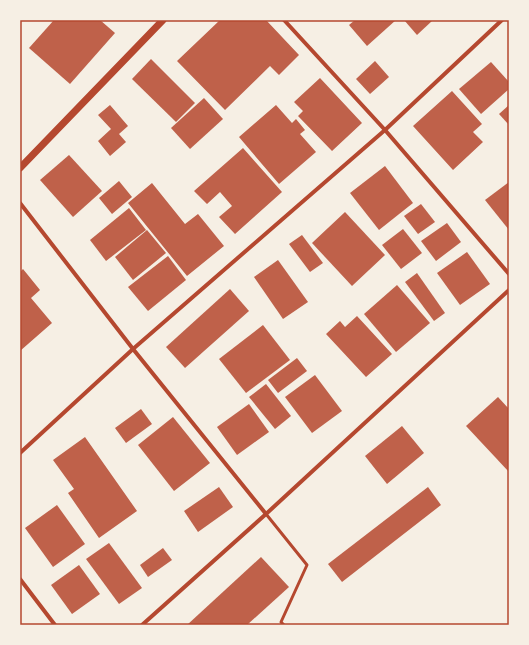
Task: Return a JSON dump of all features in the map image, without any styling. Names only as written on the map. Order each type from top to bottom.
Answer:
[{"type":"street","points":[[20,168],[163,20]]},
{"type":"street","points":[[284,20],[385,130],[509,274]]},
{"type":"street","points":[[20,453],[133,349],[385,130],[502,20]]},
{"type":"street","points":[[20,203],[133,349],[266,514]]},
{"type":"street","points":[[142,625],[266,514],[509,290]]},
{"type":"street","points":[[20,579],[55,625]]},
{"type":"lane","points":[[266,514],[307,565],[282,622],[284,625]]},
{"type":"building","points":[[54,20],[100,20],[115,33],[70,84],[29,48]]},
{"type":"building","points":[[220,20],[266,20],[299,55],[279,75],[270,66],[225,110],[177,61]]},
{"type":"building","points":[[355,20],[396,20],[367,46],[349,25]]},
{"type":"building","points":[[404,20],[433,20],[417,35]]},
{"type":"building","points":[[151,59],[195,103],[176,122],[132,79]]},
{"type":"building","points":[[375,61],[389,77],[370,94],[356,79]]},
{"type":"building","points":[[491,62],[509,82],[509,89],[481,114],[459,89]]},
{"type":"building","points":[[320,78],[362,123],[332,151],[298,116],[303,111],[294,102]]},
{"type":"building","points":[[452,91],[482,124],[473,132],[483,142],[453,170],[413,126]]},
{"type":"building","points":[[204,98],[223,119],[190,149],[171,128]]},
{"type":"building","points":[[110,105],[128,126],[119,134],[126,142],[110,156],[98,141],[111,129],[98,115]]},
{"type":"building","points":[[276,105],[292,123],[296,119],[305,130],[300,134],[316,152],[279,184],[239,137]]},
{"type":"building","points":[[509,105],[509,125],[499,114]]},
{"type":"building","points":[[243,148],[282,192],[235,234],[219,217],[232,206],[220,192],[207,204],[194,191]]},
{"type":"building","points":[[69,155],[102,191],[73,217],[40,180]]},
{"type":"building","points":[[385,166],[413,203],[379,230],[350,193]]},
{"type":"building","points":[[119,181],[132,197],[112,214],[99,198]]},
{"type":"building","points":[[509,182],[509,230],[485,200]]},
{"type":"building","points":[[152,183],[185,224],[198,214],[224,246],[187,276],[128,203]]},
{"type":"building","points":[[421,204],[435,222],[418,234],[404,216]]},
{"type":"building","points":[[129,208],[146,230],[106,261],[90,240]]},
{"type":"building","points":[[345,212],[385,255],[352,286],[312,243]]},
{"type":"building","points":[[447,223],[461,242],[436,261],[421,241]]},
{"type":"building","points":[[403,229],[422,253],[401,269],[382,245]]},
{"type":"building","points":[[147,230],[166,253],[133,280],[115,257]]},
{"type":"building","points":[[302,235],[323,263],[310,272],[289,244]]},
{"type":"building","points":[[467,252],[490,284],[460,305],[437,273]]},
{"type":"building","points":[[168,256],[186,280],[148,311],[128,287]]},
{"type":"building","points":[[278,260],[308,302],[283,319],[254,277]]},
{"type":"building","points":[[23,269],[40,290],[31,298],[52,323],[20,351],[20,272]]},
{"type":"building","points":[[417,273],[445,313],[434,321],[405,282]]},
{"type":"building","points":[[397,285],[430,323],[396,352],[364,314]]},
{"type":"building","points":[[230,289],[249,311],[185,368],[166,347]]},
{"type":"building","points":[[357,316],[392,354],[366,377],[326,334],[340,321],[345,327]]},
{"type":"building","points":[[263,325],[290,360],[246,393],[219,359]]},
{"type":"building","points":[[297,358],[307,371],[278,393],[268,380]]},
{"type":"building","points":[[315,375],[342,411],[312,433],[285,397]]},
{"type":"building","points":[[266,384],[291,416],[275,429],[249,397]]},
{"type":"building","points":[[498,397],[509,409],[509,472],[466,426]]},
{"type":"building","points":[[249,404],[269,432],[237,455],[217,427]]},
{"type":"building","points":[[141,409],[152,424],[126,443],[115,428]]},
{"type":"building","points":[[173,417],[210,463],[174,491],[138,445]]},
{"type":"building","points":[[402,426],[424,453],[387,484],[365,456]]},
{"type":"building","points":[[85,437],[137,511],[99,538],[68,493],[74,489],[53,460]]},
{"type":"building","points":[[219,487],[233,507],[198,532],[184,511]]},
{"type":"building","points":[[428,487],[441,505],[342,582],[328,564]]},
{"type":"building","points":[[57,505],[85,544],[53,567],[25,528]]},
{"type":"building","points":[[109,543],[142,588],[119,604],[86,559]]},
{"type":"building","points":[[163,548],[172,560],[148,577],[140,565]]},
{"type":"building","points":[[261,557],[289,587],[247,625],[187,625]]},
{"type":"building","points":[[79,565],[100,594],[72,614],[51,585]]}]
